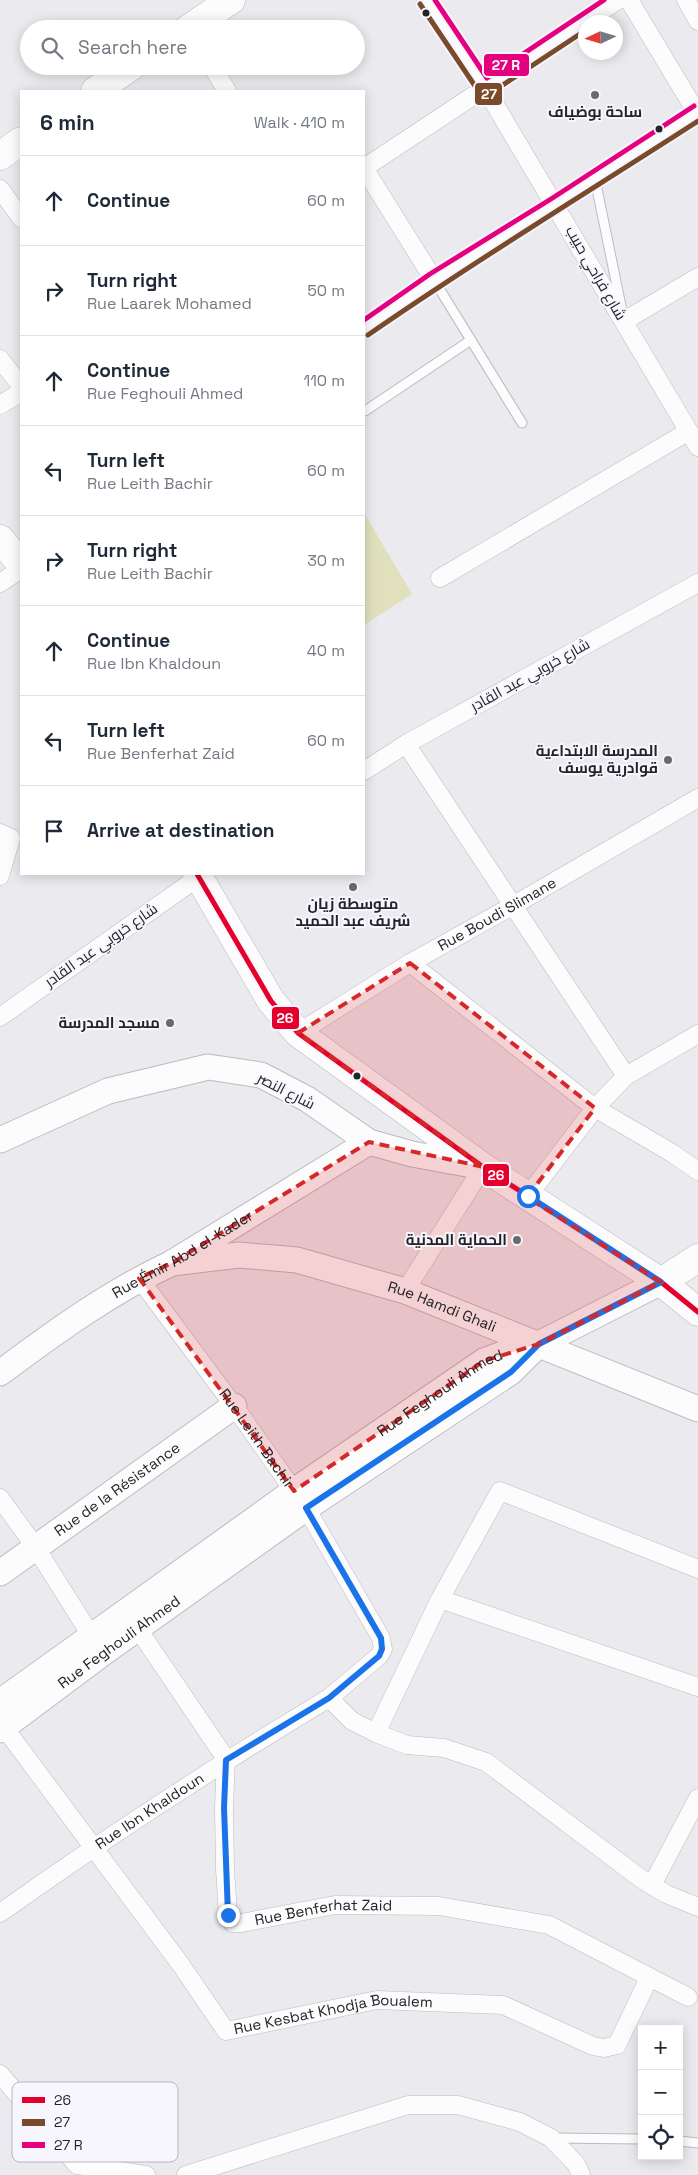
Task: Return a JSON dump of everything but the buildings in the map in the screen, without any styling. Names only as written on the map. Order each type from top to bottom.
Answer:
[{"type":"main road","points":[[201,20],[231,0]]},
{"type":"main road","points":[[96,90],[119,75]]},
{"type":"main road","points":[[0,156],[20,142]]},
{"type":"main road","points":[[0,539],[20,563]]},
{"type":"main road","points":[[199,875],[271,1001],[298,1033],[483,1167],[661,1282],[698,1312]]},
{"type":"main road","points":[[661,1282],[698,1258]]},
{"type":"street","name":"شارع فراحي حبيب","points":[[426,0],[485,88],[698,447]]},
{"type":"street","points":[[365,328],[434,280],[698,114],[629,0]]},
{"type":"street","points":[[686,0],[698,21]]},
{"type":"street","points":[[365,167],[612,4]]},
{"type":"street","points":[[217,75],[226,90]]},
{"type":"street","points":[[365,170],[434,280]]},
{"type":"street","points":[[0,189],[20,217]]},
{"type":"street","points":[[624,321],[698,277]]},
{"type":"street","points":[[0,358],[20,385]]},
{"type":"street","points":[[0,405],[20,393]]},
{"type":"street","points":[[440,578],[689,431]]},
{"type":"street","points":[[0,583],[20,570]]},
{"type":"street","name":"شارع خروبي عبد القادر","points":[[365,770],[406,744],[698,583]]},
{"type":"street","points":[[406,744],[626,1076]]},
{"type":"street","name":"Rue Boudi Slimane","points":[[298,1033],[410,963],[695,806]]},
{"type":"street","points":[[0,876],[11,834]]},
{"type":"street","name":"شارع خروبي عبد القادر","points":[[0,1017],[199,875]]},
{"type":"street","points":[[410,963],[595,1108],[672,1153],[698,1171]]},
{"type":"street","points":[[528,1196],[595,1108],[626,1076],[698,1034]]},
{"type":"street","name":"شارع النصر","points":[[0,1140],[108,1091],[208,1067],[261,1076],[307,1099],[369,1142],[412,1154],[483,1167]]},
{"type":"street","name":"Rue Émir Abd el-Kader","points":[[0,1373],[66,1324],[139,1278],[172,1263],[369,1142]]},
{"type":"street","points":[[405,1290],[483,1167]]},
{"type":"street","name":"Rue Hamdi Ghali","points":[[172,1263],[239,1255],[298,1260],[405,1290],[698,1409]]},
{"type":"street","name":"Rue Leith Bachir","points":[[139,1278],[234,1406],[300,1500],[381,1638],[382,1649],[379,1656],[329,1698]]},
{"type":"street","name":"Rue Feghouli Ahmed","points":[[0,1702],[97,1644],[300,1500],[484,1362],[508,1352],[539,1344],[661,1282]]},
{"type":"street","name":"Rue de la Résistance","points":[[0,1572],[234,1406]]},
{"type":"street","points":[[376,1733],[440,1599],[500,1491],[698,1569]]},
{"type":"street","points":[[0,1498],[36,1548],[97,1644]]},
{"type":"street","name":"Rue Feghouli Ahmed","points":[[1,1726],[97,1644],[138,1629],[300,1500]]},
{"type":"street","points":[[440,1599],[698,1687]]},
{"type":"street","points":[[138,1629],[226,1760]]},
{"type":"street","points":[[329,1698],[352,1721],[376,1733],[407,1745],[444,1748],[486,1762],[652,1885],[666,1894],[698,1907]]},
{"type":"street","name":"Rue Ibn Khaldoun","points":[[0,1913],[92,1847],[226,1760],[329,1698]]},
{"type":"street","name":"Rue Kesbat Khodja Boualem","points":[[1,1726],[181,1965],[226,2031],[377,2000],[503,2005],[593,2046],[604,2048],[617,2045],[649,1978]]},
{"type":"street","name":"Rue Benferhat Zaid","points":[[226,1760],[224,1808],[225,1869],[228,1915],[233,1923],[335,1905],[439,1906],[549,1926],[688,1997]]},
{"type":"street","points":[[652,1885],[698,1798]]},
{"type":"street","points":[[0,2074],[12,2088]]},
{"type":"street","points":[[186,2175],[408,2105],[458,2105],[520,2122],[551,2138],[576,2164],[581,2175]]},
{"type":"street","points":[[74,2162],[77,2165],[146,2175]]},
{"type":"lane","points":[[595,179],[624,321]]},
{"type":"lane","points":[[434,280],[522,423]]},
{"type":"lane","points":[[365,411],[472,340]]},
{"type":"lane","points":[[551,2138],[638,2139]]},
{"type":"lane","points":[[683,2141],[698,2143]]},
{"type":"highlighted area","points":[[410,963],[595,1108],[527,1197],[661,1282],[539,1344],[484,1361],[294,1491],[139,1278],[172,1263],[369,1142],[484,1167],[298,1033]]},
{"type":"green space","points":[[365,515],[412,594],[365,624]]},
{"type":"transit line","points":[[435,0],[487,78],[604,0]]},
{"type":"transit line","name":"27","points":[[420,4],[479,92],[484,95],[489,94],[578,35]]},
{"type":"transit line","points":[[365,319],[430,274],[551,199],[694,106]]},
{"type":"transit line","name":"27","points":[[368,335],[491,253],[698,121]]},
{"type":"transit line","name":"26","points":[[198,875],[271,1001],[298,1033],[483,1167],[661,1282],[698,1312]]},
{"type":"place","name":"ساحة بوضياف","points":[[595,95]]},
{"type":"place","name":"المدرسة الابتداءية قوادرية يوسف","points":[[668,760]]},
{"type":"place","name":"متوسطة زيان شريف عبد الحميد","points":[[353,887]]},
{"type":"place","name":"مسجد المدرسة","points":[[170,1023]]},
{"type":"place","name":"الحماية المدنية","points":[[517,1240]]},
{"type":"route","points":[[228,1915],[224,1808],[226,1760],[329,1698],[379,1656],[382,1649],[381,1638],[306,1508],[511,1372],[539,1344],[661,1282],[528,1196]]}]
